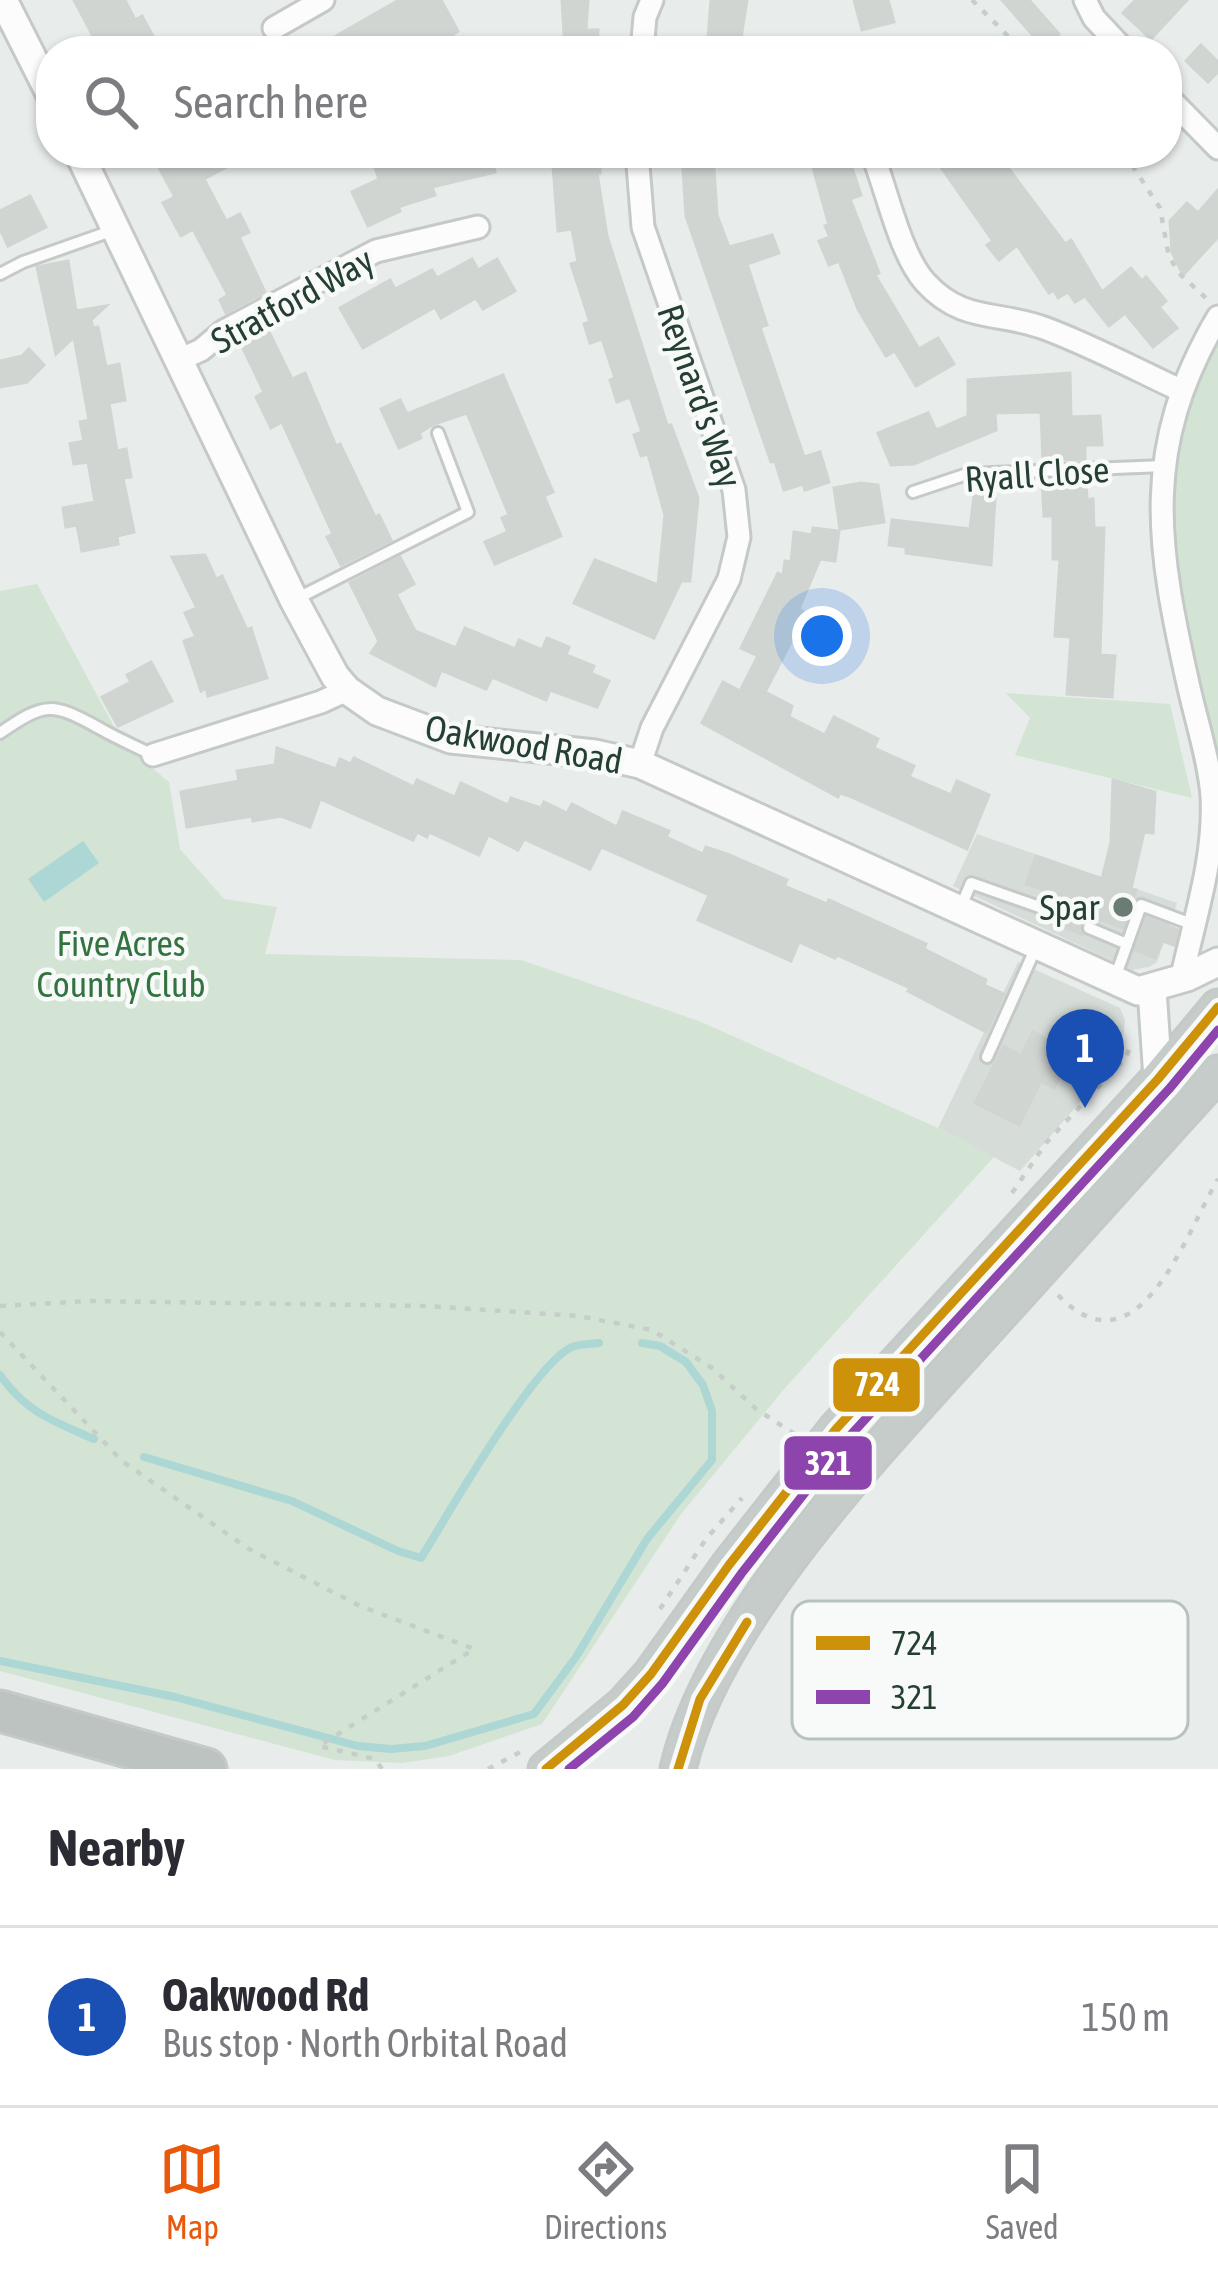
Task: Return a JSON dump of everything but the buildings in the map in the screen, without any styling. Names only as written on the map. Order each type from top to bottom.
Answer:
[{"type":"highway","points":[[546,1769],[637,1689],[836,1429],[1158,1079],[1218,1007]]},
{"type":"highway","points":[[678,1769],[687,1731],[707,1684],[804,1541],[910,1414],[1218,1073]]},
{"type":"highway","points":[[0,1711],[206,1769]]},
{"type":"street","points":[[3,0],[36,65]]},
{"type":"street","points":[[274,28],[323,0]]},
{"type":"street","points":[[643,36],[652,0]]},
{"type":"street","points":[[1085,0],[1111,36]]},
{"type":"street","points":[[1182,111],[1218,148]]},
{"type":"street","name":"Oakwood Road","points":[[86,168],[294,600],[347,690],[377,711],[451,739],[595,754],[640,764],[1114,981],[1138,991],[1152,989]]},
{"type":"street","name":"Reynard's Way","points":[[638,168],[643,227],[739,516],[730,579],[652,728],[640,764]]},
{"type":"street","points":[[878,168],[913,265],[959,310],[1042,328],[1180,390]]},
{"type":"street","name":"Stratford Way","points":[[177,361],[376,251],[478,227]]},
{"type":"street","points":[[1187,977],[1184,967],[1210,852],[1211,790],[1166,580],[1161,527],[1164,466],[1180,390],[1218,313]]},
{"type":"street","points":[[153,754],[347,690]]},
{"type":"street","points":[[1158,1079],[1152,989],[1218,962]]},
{"type":"lane","points":[[0,274],[116,230]]},
{"type":"lane","points":[[294,600],[468,512],[438,433]]},
{"type":"lane","name":"Ryall Close","points":[[913,492],[967,474],[1164,466]]},
{"type":"lane","points":[[0,733],[30,712],[51,708],[73,712],[153,754]]},
{"type":"lane","points":[[960,909],[971,883],[1048,910]]},
{"type":"lane","points":[[1114,981],[1141,905],[1194,926]]},
{"type":"lane","points":[[1089,928],[1127,944]]},
{"type":"lane","points":[[987,1057],[1036,944]]},
{"type":"path","points":[[972,0],[1008,36]]},
{"type":"path","points":[[1134,168],[1160,208],[1169,256],[1218,313]]},
{"type":"path","points":[[1037,1273],[1076,1313],[1109,1322],[1132,1314],[1160,1286],[1218,1179]]},
{"type":"path","points":[[0,1306],[89,1301],[428,1306],[578,1316],[652,1330],[712,1368],[756,1409],[798,1436]]},
{"type":"path","points":[[0,1332],[122,1461],[249,1549],[360,1606],[474,1649],[319,1746],[375,1760],[382,1769]]},
{"type":"shaded area","points":[[977,834],[1177,903],[1157,962],[1132,970],[953,886]]},
{"type":"shaded area","points":[[1018,962],[1120,1008],[1125,1020],[1121,1055],[1020,1171],[938,1128]]},
{"type":"green space","points":[[1218,340],[1218,751],[1186,617],[1175,523],[1180,431],[1190,387]]},
{"type":"green space","name":"Five Acres Country Club","points":[[37,584],[124,745],[169,782],[180,849],[224,899],[277,907],[265,954],[521,960],[699,1021],[994,1157],[785,1388],[681,1514],[542,1724],[449,1756],[402,1763],[335,1760],[0,1671],[0,591]]},
{"type":"green space","points":[[1006,693],[1170,704],[1192,798],[1015,755],[1030,718]]},
{"type":"water","points":[[83,841],[99,863],[44,902],[28,879]]},
{"type":"waterway","points":[[144,1457],[292,1501],[421,1558],[536,1381],[572,1347],[599,1343]]},
{"type":"waterway","points":[[0,1661],[175,1697],[358,1746],[425,1746],[534,1714],[576,1657],[647,1539],[712,1460],[712,1411],[703,1385],[686,1362],[660,1346],[642,1343]]},
{"type":"waterway","points":[[0,1375],[31,1407],[94,1439]]},
{"type":"transit line","name":"724","points":[[546,1769],[623,1705],[651,1674],[836,1429],[1158,1079],[1218,1007]]},
{"type":"transit line","name":"321","points":[[569,1769],[633,1717],[662,1684],[847,1439],[1218,1030]]},
{"type":"transit line","name":"724","points":[[678,1769],[700,1699],[747,1622]]},
{"type":"place","name":"Spar","points":[[1123,907]]},
{"type":"place","name":"Oakwood Rd","points":[[1085,1108]]}]
